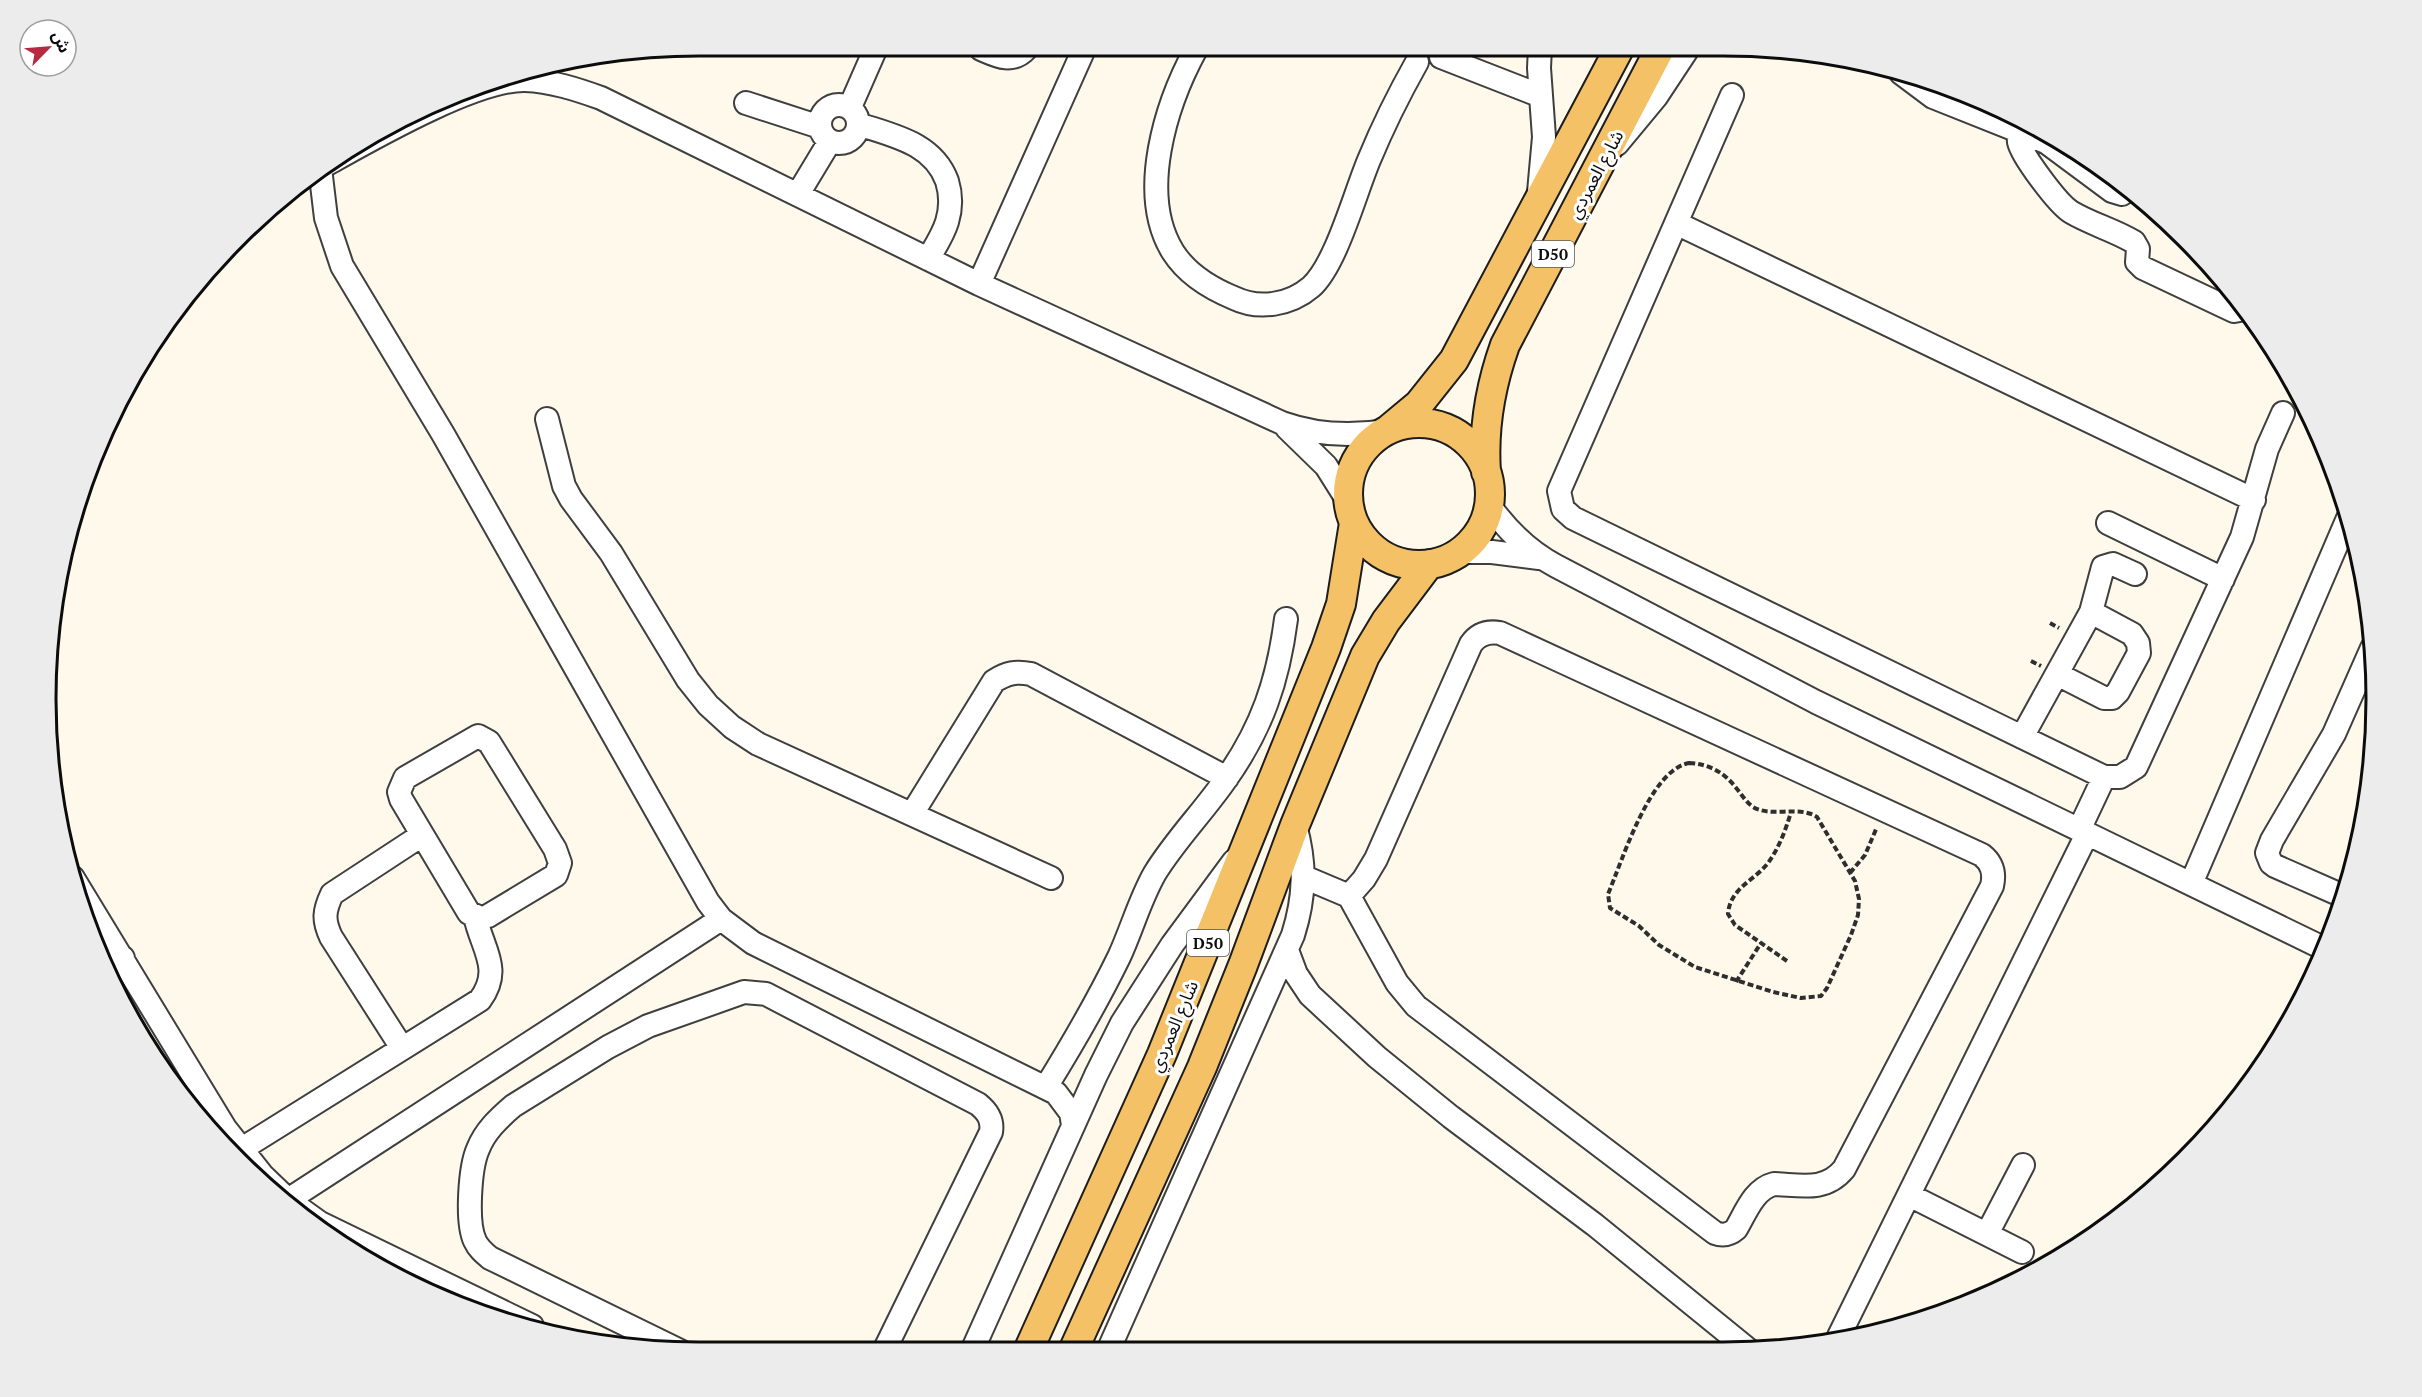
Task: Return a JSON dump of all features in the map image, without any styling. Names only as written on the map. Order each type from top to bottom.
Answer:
[{"type":"main road","name":"شارع العمردي","points":[[1387,430],[1419,404],[1454,360],[1615,56]]},
{"type":"main road","name":"شارع العمردي","points":[[1486,472],[1484,451],[1488,408],[1505,345],[1656,56]]},
{"type":"main road","points":[[1419,423],[1447,429],[1471,447],[1486,472],[1489,483],[1489,506],[1479,532],[1460,552],[1440,562],[1403,563],[1379,553],[1360,534],[1351,512],[1351,474],[1356,461],[1373,439],[1387,430],[1419,423]]},
{"type":"main road","name":"شارع العمردي","points":[[1032,1342],[1162,1053],[1250,841],[1341,604],[1351,512]]},
{"type":"main road","name":"D50","points":[[1077,1342],[1202,1067],[1295,825],[1365,656],[1386,621],[1429,564]]},
{"type":"street","points":[[746,103],[825,134],[840,143],[849,140],[856,133],[854,116],[873,56]]},
{"type":"street","points":[[1003,56],[1009,58],[1017,56]]},
{"type":"street","points":[[979,284],[1081,56]]},
{"type":"street","points":[[1192,56],[1166,120],[1159,148],[1156,176],[1164,234],[1174,254],[1205,283],[1242,302],[1262,305],[1282,303],[1300,295],[1321,275],[1344,227],[1383,126],[1415,56]]},
{"type":"street","points":[[1416,56],[1430,66],[1438,56]]},
{"type":"street","points":[[1450,56],[1541,96]]},
{"type":"street","points":[[1538,201],[1544,137],[1540,56]]},
{"type":"street","points":[[1606,156],[1641,118],[1683,56]]},
{"type":"street","points":[[532,77],[601,98],[979,284],[1282,423],[1332,435],[1387,430]]},
{"type":"street","points":[[1919,86],[1933,97],[2014,125]]},
{"type":"street","points":[[1732,95],[1559,491],[1563,510],[1572,518],[2104,777],[2120,777],[2136,767],[2242,537],[2267,449],[2283,413]]},
{"type":"street","points":[[798,194],[825,134],[820,118],[832,105],[841,104],[854,116],[920,146],[934,157],[943,172],[949,188],[950,206],[947,222],[928,259]]},
{"type":"street","points":[[2022,129],[2019,144],[2058,201],[2070,211],[2134,242],[2138,249],[2138,262],[2143,268],[2237,311]]},
{"type":"street","points":[[2062,152],[2112,191],[2122,194]]},
{"type":"street","points":[[321,178],[326,218],[342,266],[433,417],[708,902],[721,919],[753,943],[1046,1087],[1065,1102],[1071,1113],[1073,1125]]},
{"type":"street","points":[[1676,223],[2254,500]]},
{"type":"street","points":[[547,419],[564,486],[571,500],[611,553],[688,680],[708,705],[732,727],[758,744],[1051,878]]},
{"type":"street","points":[[1282,423],[1312,451],[1338,483],[1351,512]]},
{"type":"street","points":[[1489,506],[1513,533],[1541,558],[1816,702],[2318,946]]},
{"type":"street","points":[[2108,523],[2223,579]]},
{"type":"street","points":[[2191,884],[2344,528]]},
{"type":"street","points":[[1460,552],[1509,553],[1541,558]]},
{"type":"street","points":[[2022,737],[2091,612],[2101,570],[2106,564],[2113,564],[2134,574]]},
{"type":"street","points":[[2057,674],[2104,698],[2112,698],[2118,692],[2139,653],[2138,643],[2132,634],[2091,612]]},
{"type":"street","points":[[1046,1087],[1074,1041],[1119,957],[1155,874],[1178,840],[1227,778],[1252,738],[1269,700],[1280,660],[1286,619]]},
{"type":"street","points":[[1304,877],[1349,896],[1397,983],[1416,1006],[1715,1233],[1726,1234],[1736,1229],[1757,1194],[1768,1186],[1774,1184],[1816,1186],[1832,1181],[1844,1169],[1992,886],[1992,869],[1982,855],[1500,633],[1489,632],[1478,636],[1471,644],[1376,859],[1364,879],[1349,896]]},
{"type":"street","points":[[2336,893],[2276,866],[2271,863],[2267,853],[2272,840],[2334,734],[2365,663]]},
{"type":"street","points":[[912,814],[994,681],[1005,674],[1018,672],[1031,674],[1227,778]]},
{"type":"street","points":[[478,736],[486,739],[555,849],[561,863],[556,875],[488,916],[475,916],[469,913],[422,835],[401,799],[401,784],[405,778],[478,736]]},
{"type":"street","points":[[1842,1330],[2083,832],[2104,777]]},
{"type":"street","points":[[1112,1342],[1287,950],[1299,916],[1304,877],[1295,825]]},
{"type":"street","points":[[402,1048],[331,937],[325,923],[325,908],[332,894],[422,835]]},
{"type":"street","points":[[976,1342],[1095,1075],[1136,998],[1211,890],[1250,841]]},
{"type":"street","points":[[241,1150],[480,1000],[488,988],[492,975],[490,961],[475,916]]},
{"type":"street","points":[[293,1197],[721,919]]},
{"type":"street","points":[[101,935],[114,963],[237,1145]]},
{"type":"street","points":[[1287,950],[1296,974],[1310,995],[1377,1057],[1451,1117],[1595,1225],[1738,1341]]},
{"type":"street","points":[[1266,997],[1287,990],[1310,995]]},
{"type":"street","points":[[658,1340],[490,1258],[475,1241],[472,1230],[472,1164],[478,1147],[499,1118],[513,1106],[608,1047],[669,1017],[744,992],[755,992],[766,994],[978,1104],[990,1116],[991,1132],[888,1342]]},
{"type":"street","points":[[1046,1087],[1072,1086],[1095,1075]]},
{"type":"street","points":[[1987,1234],[2023,1165]]},
{"type":"street","points":[[1909,1195],[2022,1252]]},
{"type":"street","points":[[361,1245],[428,1282]]},
{"type":"path","points":[[1698,763],[1721,773],[1745,800],[1758,809],[1791,812],[1807,812],[1817,817],[1858,890],[1858,915],[1844,954],[1824,993],[1816,997],[1800,998],[1736,982],[1695,968],[1659,945],[1639,926],[1611,908],[1608,894],[1654,790],[1666,775],[1681,764],[1698,763]]},
{"type":"path","points":[[1850,873],[1865,855],[1884,810]]},
{"type":"path","points":[[1787,961],[1735,925],[1728,914],[1729,905],[1738,890],[1768,862],[1781,840],[1791,812]]},
{"type":"path","points":[[1736,982],[1761,943]]},
{"type":"shaded area","points":[[138,1013],[189,1091],[164,1056]]}]
